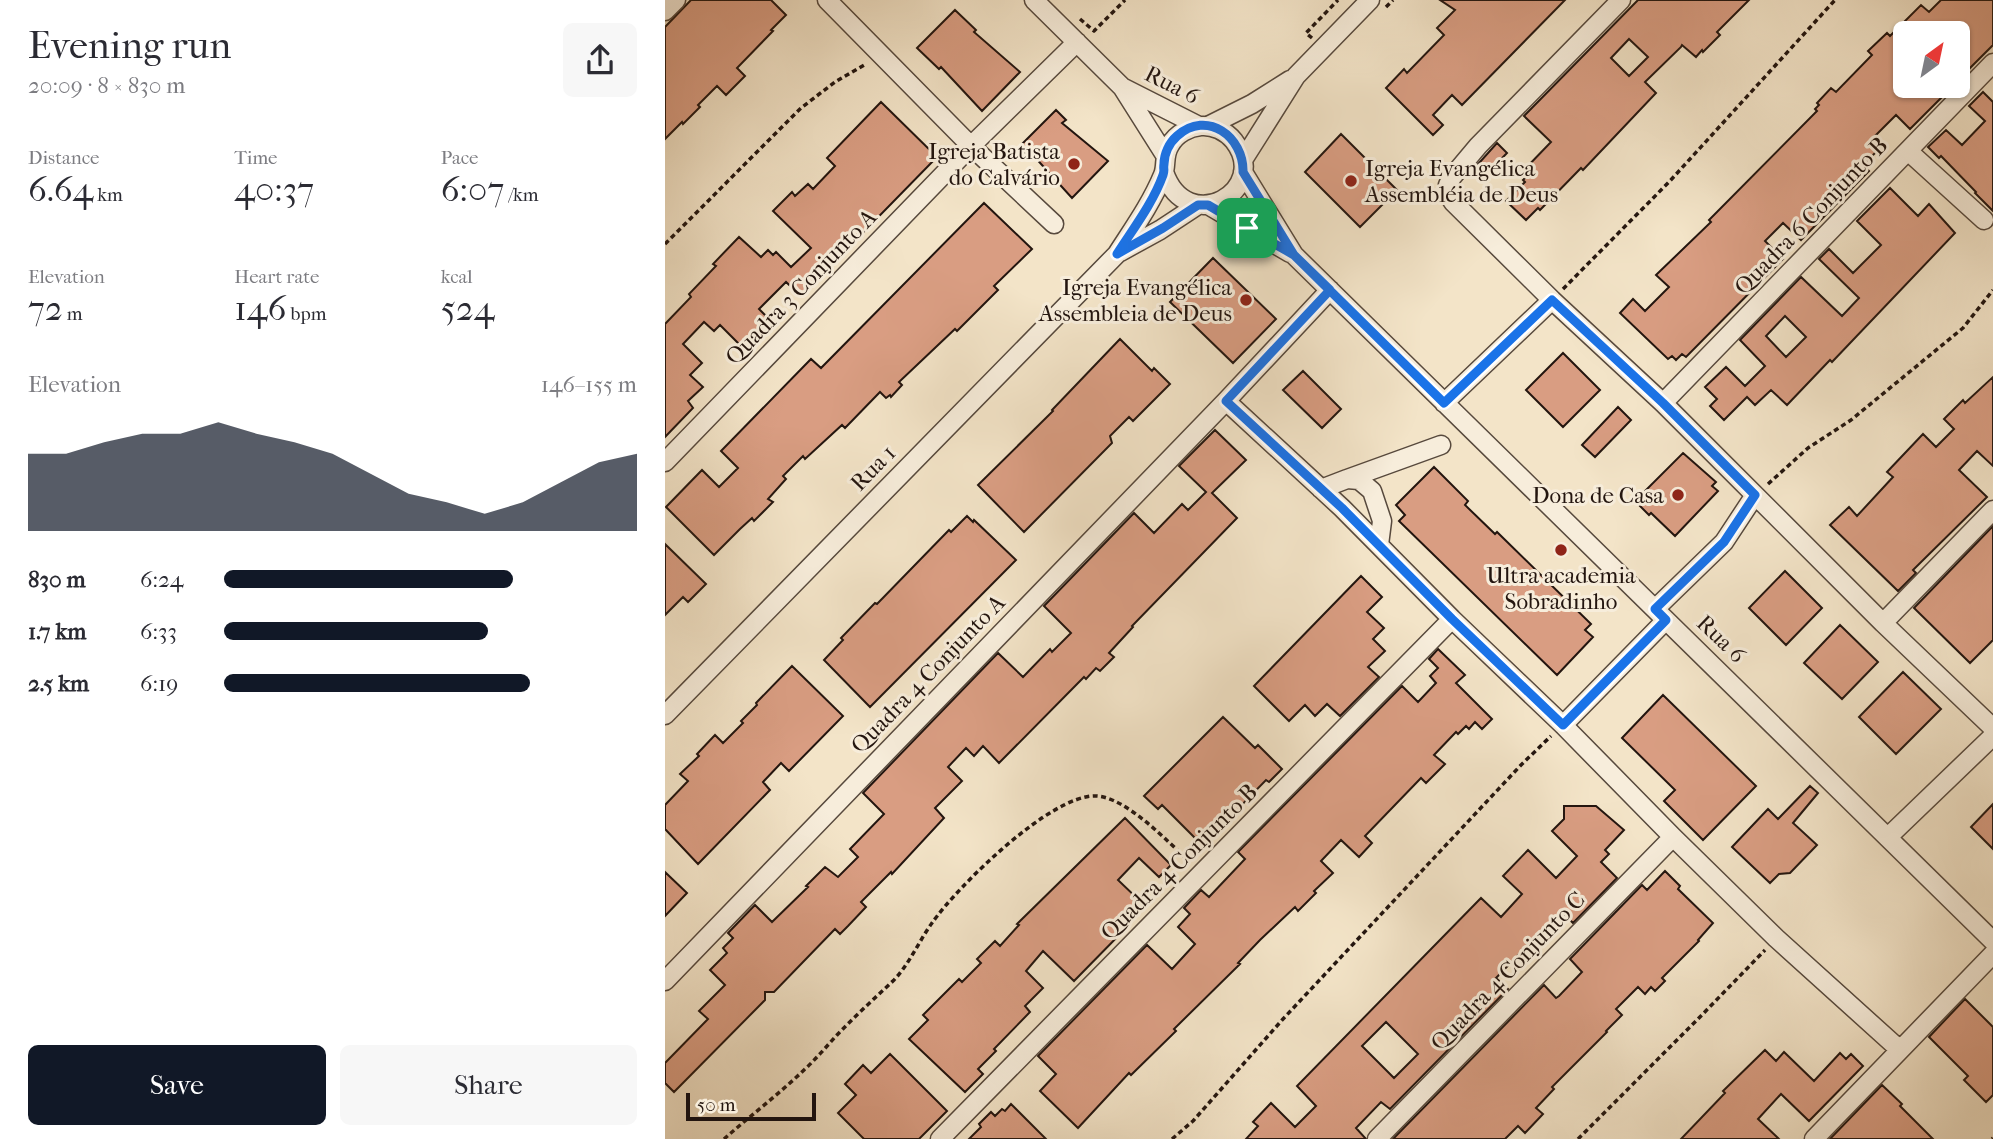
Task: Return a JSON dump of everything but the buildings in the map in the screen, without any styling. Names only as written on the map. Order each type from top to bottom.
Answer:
[{"type":"street","points":[[665,11],[676,0]]},
{"type":"street","points":[[827,0],[971,146],[1054,224]]},
{"type":"street","name":"Rua 6","points":[[1034,0],[1122,87],[1165,164]]},
{"type":"street","points":[[1117,254],[1203,205],[1221,202],[1231,194],[1239,184],[1243,166],[1296,76],[1370,0]]},
{"type":"street","points":[[1621,0],[1478,146],[1452,177],[1448,194],[1552,300],[1663,403],[1882,623],[1993,728]]},
{"type":"street","name":"Quadra 3 Conjunto A","points":[[665,462],[971,146],[1077,42]]},
{"type":"street","name":"Quadra 6 Conjunto B","points":[[1663,403],[1993,63]]},
{"type":"street","points":[[1117,254],[1143,215],[1165,164],[1170,144],[1178,135],[1252,104],[1296,76]]},
{"type":"street","name":"Rua 6","points":[[1122,87],[1204,126]]},
{"type":"street","points":[[1204,126],[1221,130],[1231,137],[1239,148],[1243,166]]},
{"type":"street","points":[[1908,150],[1984,220]]},
{"type":"street","points":[[1165,164],[1168,184],[1176,194],[1186,201],[1203,205]]},
{"type":"street","name":"Rua 6","points":[[1243,166],[1294,255]]},
{"type":"street","name":"Rua 6","points":[[1203,205],[1294,255],[1993,941]]},
{"type":"street","name":"Rua 1","points":[[665,715],[1117,254]]},
{"type":"street","name":"Quadra 4 Conjunto A","points":[[665,981],[1330,290]]},
{"type":"street","points":[[1444,403],[1552,300]]},
{"type":"street","points":[[1226,401],[1321,489],[1563,725],[1776,938],[1900,1050]]},
{"type":"street","points":[[1321,489],[1441,445]]},
{"type":"street","points":[[1347,479],[1359,480],[1372,491],[1382,521],[1378,545]]},
{"type":"street","points":[[1563,725],[1724,542],[1755,495]]},
{"type":"street","points":[[1882,623],[1993,510]]},
{"type":"street","name":"Quadra 4 Conjunto B","points":[[940,1139],[1452,619]]},
{"type":"street","points":[[1888,837],[1993,736]]},
{"type":"street","name":"Quadra 4 Conjunto C","points":[[1377,1139],[1673,837]]},
{"type":"street","points":[[1814,1139],[1993,954]]},
{"type":"path","points":[[1094,32],[1125,0]]},
{"type":"path","points":[[1322,49],[1306,33],[1338,0]]},
{"type":"path","points":[[1552,300],[1669,182],[1835,0]]},
{"type":"path","points":[[665,244],[801,108],[835,82],[883,56]]},
{"type":"path","points":[[1755,495],[1808,448],[1851,420],[1963,328],[1993,290]]},
{"type":"path","points":[[1172,1139],[1193,1121],[1283,1019],[1521,765],[1563,725]]},
{"type":"path","points":[[724,1139],[803,1071],[903,970],[931,924],[971,876],[1041,819],[1066,803],[1081,797],[1097,796],[1130,809],[1202,873]]},
{"type":"path","points":[[1578,1139],[1776,938]]},
{"type":"place","name":"Igreja Batista do Calvário","points":[[1074,164]]},
{"type":"place","name":"Igreja Evangélica Assembléia de Deus","points":[[1351,181]]},
{"type":"place","name":"Igreja Evangélica Assembleia de Deus","points":[[1246,300]]},
{"type":"place","name":"Dona de Casa","points":[[1678,495]]},
{"type":"place","name":"Ultra academia Sobradinho","points":[[1561,550]]},
{"type":"route","points":[[1247,228],[1208,205],[1198,205],[1117,254],[1143,215],[1164,172],[1165,155],[1178,135],[1188,129],[1208,126],[1231,137],[1239,148],[1243,172],[1294,255],[1330,290],[1226,401],[1342,508],[1452,619],[1563,725],[1666,620],[1655,609],[1724,542],[1755,495],[1663,403],[1552,300],[1444,403],[1330,290],[1294,255],[1247,228]]}]
